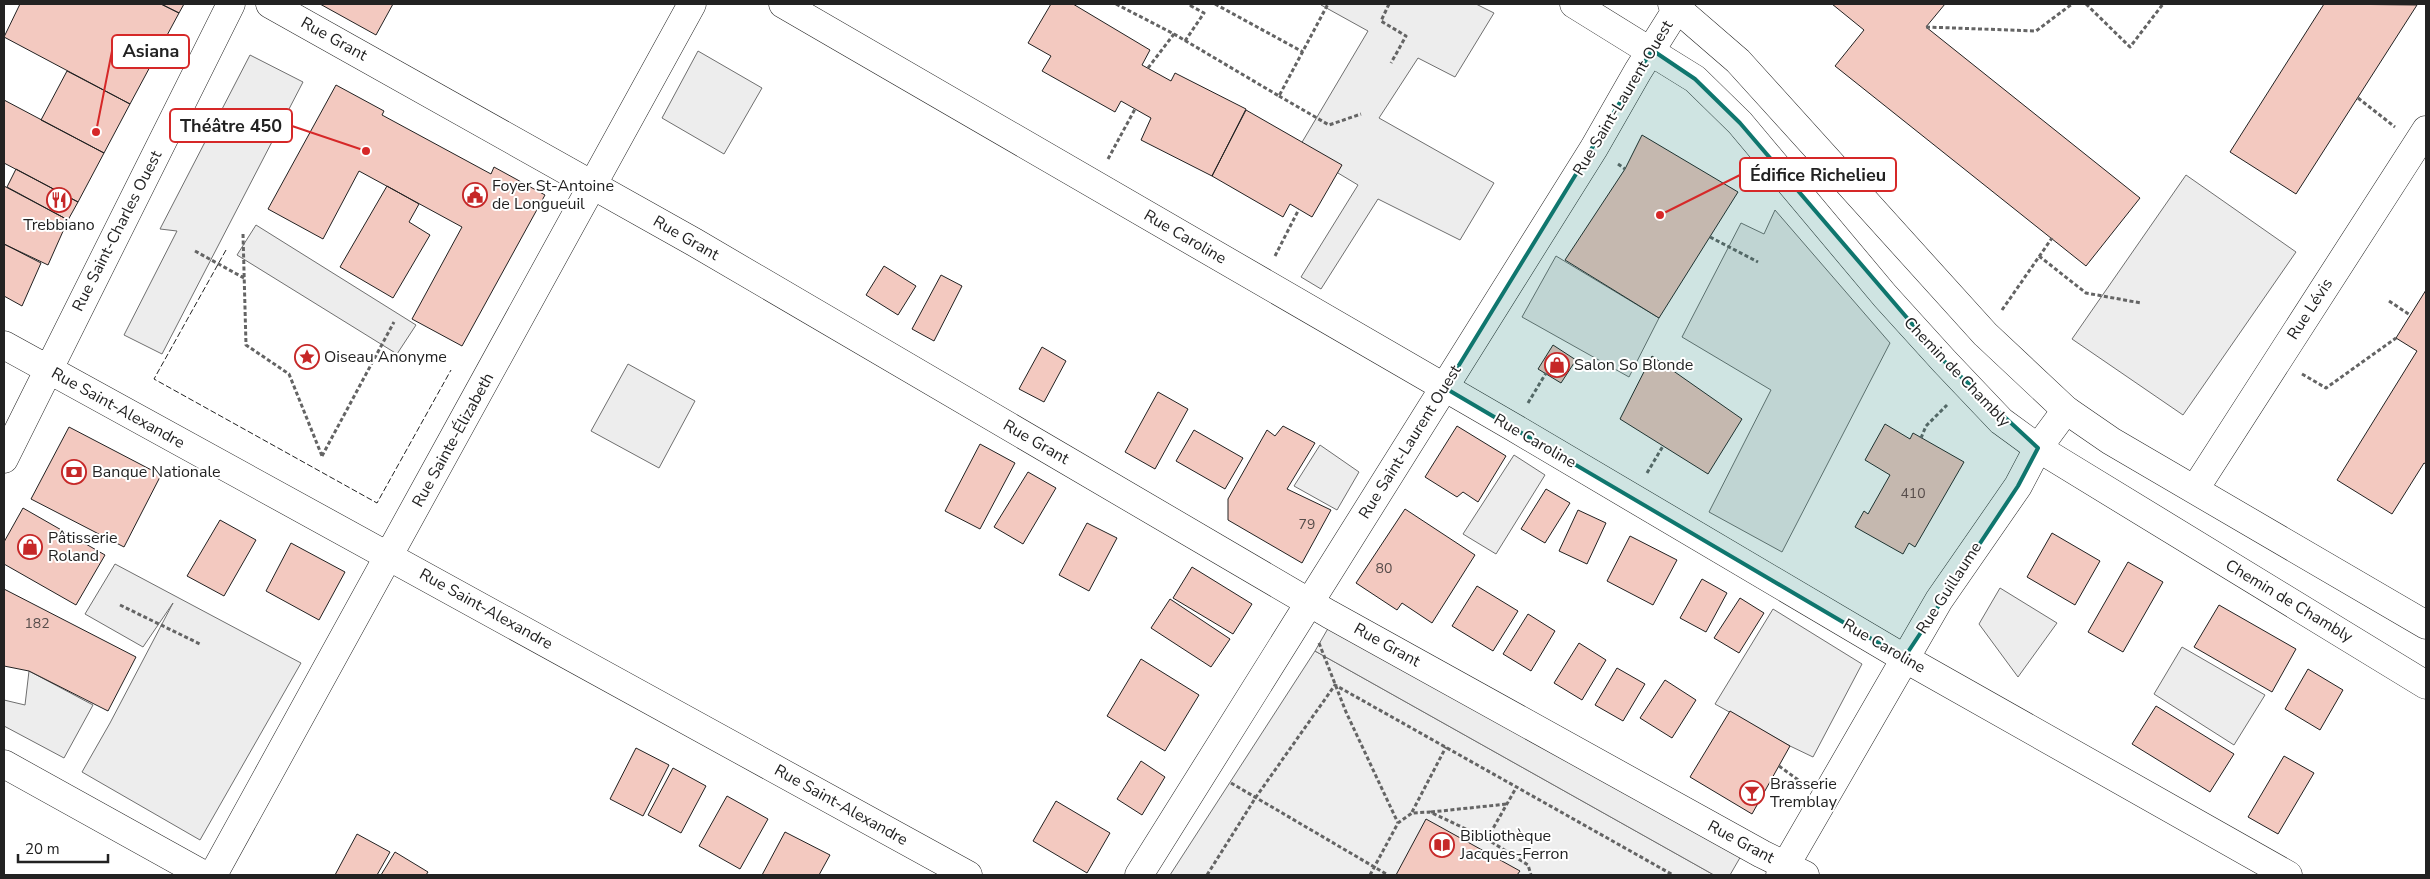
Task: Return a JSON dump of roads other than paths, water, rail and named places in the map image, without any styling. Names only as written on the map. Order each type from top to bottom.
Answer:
[{"type":"street","name":"Rue Saint-Charles Ouest","points":[[4,459],[231,4]]},
{"type":"street","name":"Rue Grant","points":[[270,4],[592,185],[1310,601],[1329,614],[1790,872]]},
{"type":"street","name":"Rue Sainte-Élizabeth","points":[[213,875],[692,4]]},
{"type":"street","name":"Rue Caroline","points":[[784,4],[1262,281],[1904,658],[2288,875]]},
{"type":"street","name":"Chemin de Chambly","points":[[1574,4],[1652,50],[1695,79],[1740,123],[1885,296],[2002,421],[2038,448],[2426,685]]},
{"type":"street","name":"Rue Saint-Laurent Ouest","points":[[1139,875],[1594,148],[1677,5]]},
{"type":"street","points":[[1677,5],[1738,61],[1985,334],[2066,410],[2111,441],[2426,625]]},
{"type":"street","name":"Rue Lévis","points":[[2194,489],[2421,137]]},
{"type":"street","name":"Rue Saint-Alexandre","points":[[4,345],[968,875]]},
{"type":"street","name":"Rue Guillaume","points":[[1790,872],[1904,658],[1939,600],[2018,486],[2038,448],[2066,410]]},
{"type":"street","points":[[4,764],[204,875]]},
{"type":"place","name":"Asiana","points":[[96,132]]},
{"type":"place","name":"Théâtre 450","points":[[366,151]]},
{"type":"place","name":"Foyer St-Antoine de Longueuil","points":[[475,195]]},
{"type":"place","name":"Trebbiano","points":[[59,200]]},
{"type":"place","name":"Édifice Richelieu","points":[[1660,215]]},
{"type":"place","name":"Oiseau Anonyme","points":[[307,357]]},
{"type":"place","name":"Salon So Blonde","points":[[1557,365]]},
{"type":"place","name":"Banque Nationale","points":[[74,472]]},
{"type":"place","name":"Pâtisserie Roland","points":[[30,547]]},
{"type":"place","name":"Brasserie Tremblay","points":[[1752,793]]},
{"type":"place","name":"Bibliothèque Jacques-Ferron","points":[[1442,845]]}]
